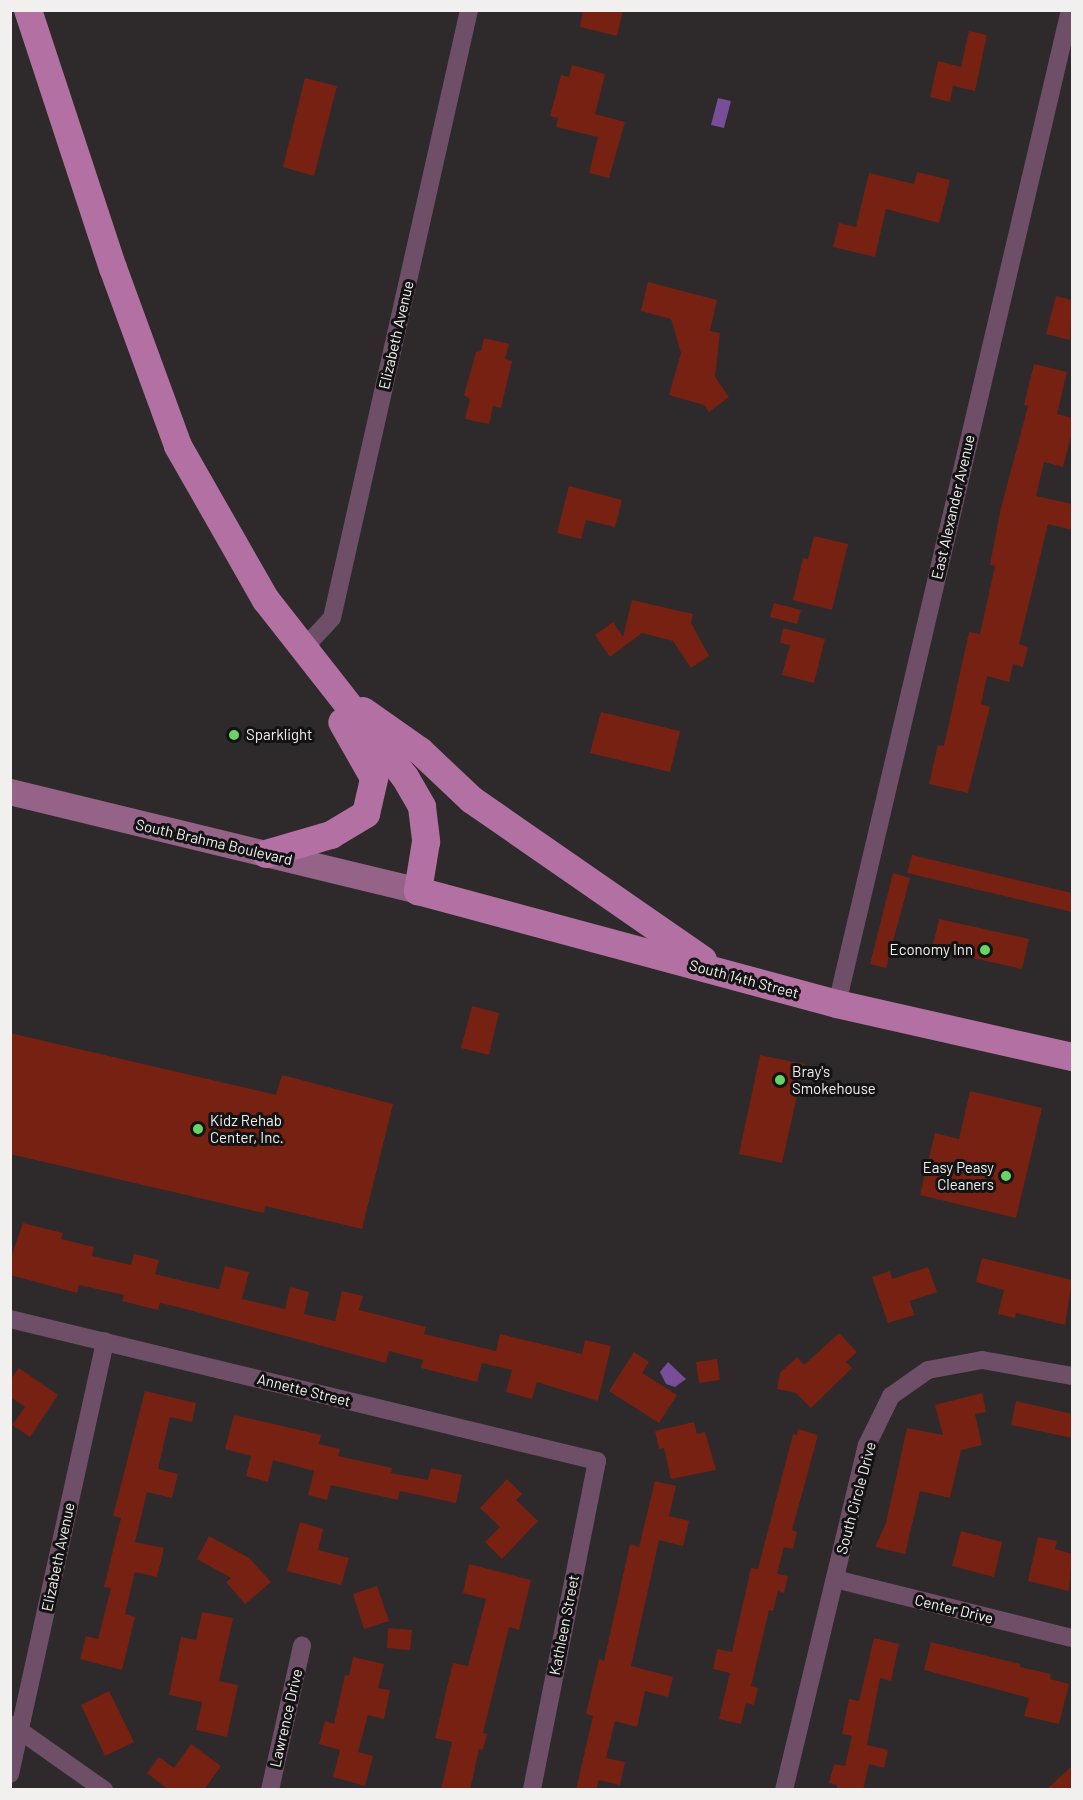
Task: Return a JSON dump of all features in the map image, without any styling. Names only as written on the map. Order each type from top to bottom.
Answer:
[{"type":"main road","points":[[28,10],[112,268],[178,446],[220,526],[266,600],[405,777],[422,807],[426,842],[418,891]]},
{"type":"main road","points":[[266,854],[331,835],[366,814],[374,778],[341,721],[333,688]]},
{"type":"main road","points":[[333,688],[420,751],[472,800],[721,972]]},
{"type":"main road","name":"South Brahma Boulevard","points":[[10,792],[418,891]]},
{"type":"main road","name":"South 14th Street","points":[[418,891],[837,1004],[1072,1057]]},
{"type":"street","name":"Elizabeth Avenue","points":[[303,649],[332,618],[469,10]]},
{"type":"street","name":"East Alexander Avenue","points":[[837,1004],[1070,10]]},
{"type":"street","name":"Annette Street","points":[[10,1319],[597,1461]]},
{"type":"street","name":"Elizabeth Avenue","points":[[10,1774],[15,1727],[105,1341]]},
{"type":"street","name":"South Circle Drive","points":[[784,1790],[867,1445],[891,1396],[928,1370],[982,1360],[1072,1376]]},
{"type":"street","name":"Kathleen Street","points":[[532,1790],[597,1461]]},
{"type":"street","name":"Center Drive","points":[[834,1579],[1072,1638]]},
{"type":"street","name":"Lawrence Drive","points":[[270,1790],[302,1646]]},
{"type":"street","points":[[15,1727],[104,1790]]},
{"type":"shaded area","points":[[718,98],[731,101],[724,128],[711,125]]},
{"type":"shaded area","points":[[668,1362],[686,1379],[675,1387],[666,1384],[660,1372]]},
{"type":"building","points":[[583,10],[623,10],[617,36],[580,27]]},
{"type":"building","points":[[969,31],[987,35],[975,91],[953,86],[950,102],[930,97],[938,61],[961,67]]},
{"type":"building","points":[[572,65],[605,74],[595,114],[625,122],[609,178],[589,173],[598,137],[556,127],[558,118],[550,116],[561,75],[569,77]]},
{"type":"building","points":[[305,78],[337,86],[314,176],[283,167]]},
{"type":"building","points":[[917,172],[950,180],[939,223],[886,209],[875,257],[833,247],[839,223],[856,227],[869,173],[914,184]]},
{"type":"building","points":[[648,282],[717,300],[710,331],[720,333],[715,377],[729,397],[709,412],[704,405],[669,395],[681,353],[671,319],[641,311]]},
{"type":"building","points":[[1056,296],[1072,300],[1070,340],[1046,334]]},
{"type":"building","points":[[484,338],[509,344],[505,359],[512,361],[501,408],[493,406],[489,424],[465,419],[470,399],[464,395],[476,352],[481,351]]},
{"type":"building","points":[[1034,364],[1067,372],[1057,414],[1072,418],[1072,432],[1063,467],[1044,462],[1036,496],[1072,504],[1072,530],[1048,524],[1019,644],[1028,647],[1023,667],[1013,664],[1009,682],[987,676],[981,704],[990,707],[968,793],[929,784],[938,745],[944,746],[969,632],[980,634],[995,566],[990,565],[1000,512],[1028,406],[1024,405]]},
{"type":"building","points":[[569,486],[622,500],[615,527],[586,520],[581,539],[557,533]]},
{"type":"building","points":[[814,536],[848,544],[832,610],[793,600],[803,558],[808,559]]},
{"type":"building","points":[[632,600],[693,614],[691,623],[709,656],[691,668],[673,641],[642,633],[610,657],[595,635],[613,622],[623,637]]},
{"type":"building","points":[[774,603],[801,610],[797,624],[770,617]]},
{"type":"building","points":[[783,628],[825,639],[814,683],[782,675],[790,645],[780,643]]},
{"type":"building","points":[[601,712],[680,731],[670,772],[590,753]]},
{"type":"building","points":[[912,855],[1072,893],[1072,912],[907,873]]},
{"type":"building","points":[[893,873],[910,878],[886,968],[870,964]]},
{"type":"building","points":[[939,919],[1029,939],[1022,969],[932,949]]},
{"type":"building","points":[[472,1006],[499,1013],[489,1055],[461,1048]]},
{"type":"building","name":"Kidz Rehab Center, Inc.","points":[[10,1033],[276,1095],[282,1075],[393,1104],[362,1229],[265,1206],[264,1213],[10,1154]]},
{"type":"building","points":[[760,1055],[804,1064],[782,1163],[739,1154]]},
{"type":"building","points":[[970,1091],[1042,1108],[1016,1218],[920,1195],[935,1133],[959,1139]]},
{"type":"building","points":[[23,1223],[63,1233],[61,1239],[94,1247],[92,1256],[131,1265],[134,1254],[159,1260],[155,1274],[200,1285],[219,1289],[225,1266],[249,1272],[242,1299],[285,1309],[290,1287],[309,1292],[304,1314],[335,1321],[342,1291],[363,1296],[359,1310],[426,1327],[424,1334],[496,1351],[500,1334],[582,1354],[585,1340],[611,1346],[598,1401],[537,1382],[532,1399],[506,1392],[512,1370],[482,1363],[477,1382],[421,1368],[423,1360],[389,1351],[386,1363],[174,1306],[160,1303],[158,1310],[122,1301],[124,1295],[79,1285],[77,1293],[10,1275],[10,1260]]},
{"type":"building","points":[[982,1258],[1072,1280],[1065,1325],[1016,1313],[1015,1318],[998,1314],[1004,1290],[976,1282]]},
{"type":"building","points":[[928,1267],[937,1292],[910,1301],[914,1315],[888,1323],[872,1277],[890,1271],[892,1279]]},
{"type":"building","points":[[839,1333],[857,1352],[846,1362],[852,1368],[811,1408],[796,1393],[777,1389],[780,1373],[797,1357],[804,1365]]},
{"type":"building","points":[[634,1352],[649,1362],[642,1373],[677,1395],[659,1423],[609,1391]]},
{"type":"building","points":[[717,1359],[720,1380],[699,1383],[696,1362]]},
{"type":"building","points":[[19,1368],[58,1395],[30,1437],[12,1425],[25,1407],[10,1397],[10,1380]]},
{"type":"building","points":[[145,1391],[196,1403],[192,1422],[170,1417],[158,1469],[178,1474],[172,1498],[147,1492],[135,1542],[164,1548],[157,1577],[135,1572],[125,1614],[135,1617],[122,1670],[80,1659],[86,1636],[98,1639],[111,1588],[104,1587],[121,1518],[113,1516]]},
{"type":"building","points":[[982,1393],[986,1412],[975,1414],[982,1445],[961,1450],[950,1498],[920,1491],[905,1554],[875,1547],[886,1523],[907,1428],[943,1435],[935,1405]]},
{"type":"building","points":[[1016,1401],[1072,1414],[1072,1438],[1011,1425]]},
{"type":"building","points":[[234,1415],[321,1435],[319,1444],[340,1449],[338,1456],[392,1468],[391,1473],[428,1480],[431,1468],[462,1475],[456,1503],[400,1491],[398,1500],[331,1485],[327,1500],[308,1495],[314,1471],[273,1460],[268,1482],[246,1476],[251,1456],[225,1449]]},
{"type":"building","points":[[694,1422],[697,1434],[705,1432],[716,1470],[671,1479],[664,1448],[659,1449],[655,1431]]},
{"type":"building","points":[[798,1429],[818,1435],[792,1530],[797,1532],[793,1549],[784,1547],[777,1574],[788,1576],[784,1593],[778,1591],[773,1611],[769,1610],[751,1686],[758,1688],[754,1705],[746,1703],[741,1724],[719,1719],[730,1673],[713,1669],[717,1649],[732,1652],[751,1568],[758,1569],[793,1434],[797,1435]]},
{"type":"building","points":[[507,1479],[522,1494],[516,1500],[538,1521],[502,1559],[485,1542],[500,1527],[480,1508]]},
{"type":"building","points":[[655,1481],[676,1486],[669,1516],[689,1521],[683,1546],[659,1540],[631,1666],[673,1677],[668,1697],[645,1691],[637,1727],[615,1721],[606,1758],[625,1762],[620,1785],[599,1780],[596,1790],[576,1790],[593,1716],[586,1714],[599,1659],[604,1661],[630,1544],[639,1547]]},
{"type":"building","points":[[300,1522],[323,1529],[318,1550],[349,1558],[341,1585],[287,1571]]},
{"type":"building","points":[[961,1531],[1002,1542],[994,1577],[952,1566]]},
{"type":"building","points":[[209,1536],[249,1558],[271,1582],[245,1604],[226,1582],[231,1578],[197,1559]]},
{"type":"building","points":[[1038,1537],[1057,1541],[1055,1549],[1072,1554],[1069,1591],[1028,1581]]},
{"type":"building","points":[[469,1564],[531,1580],[519,1630],[509,1627],[483,1733],[487,1734],[483,1750],[479,1749],[470,1790],[441,1790],[452,1742],[435,1738],[453,1663],[468,1666],[486,1599],[463,1593]]},
{"type":"building","points":[[377,1586],[389,1621],[364,1629],[353,1594]]},
{"type":"building","points":[[202,1612],[233,1618],[219,1681],[238,1685],[227,1737],[196,1730],[202,1702],[169,1695],[181,1637],[196,1640]]},
{"type":"building","points":[[388,1628],[412,1630],[410,1650],[387,1648]]},
{"type":"building","points":[[874,1638],[899,1644],[891,1681],[880,1678],[867,1745],[888,1750],[884,1768],[869,1764],[863,1790],[836,1790],[837,1785],[829,1783],[834,1764],[845,1766],[852,1736],[842,1734],[849,1699],[859,1701]]},
{"type":"building","points":[[931,1642],[1020,1664],[1020,1667],[1051,1674],[1050,1679],[1069,1684],[1059,1724],[1024,1716],[1029,1698],[924,1670]]},
{"type":"building","points":[[353,1657],[384,1664],[378,1688],[390,1690],[384,1719],[368,1715],[358,1752],[373,1756],[365,1786],[333,1777],[340,1750],[319,1744],[325,1721],[334,1724],[345,1675],[349,1676]]},
{"type":"building","points":[[109,1691],[134,1742],[105,1756],[81,1705]]},
{"type":"building","points":[[191,1744],[221,1766],[204,1790],[169,1790],[147,1773],[159,1757],[174,1768]]},
{"type":"building","points":[[1072,1766],[1072,1790],[1046,1790]]},
{"type":"place","name":"Sparklight","points":[[234,735]]},
{"type":"place","name":"Economy Inn","points":[[985,950]]},
{"type":"place","name":"Bray's Smokehouse","points":[[780,1080]]},
{"type":"place","name":"Kidz Rehab Center, Inc.","points":[[198,1129]]},
{"type":"place","name":"Easy Peasy Cleaners","points":[[1006,1176]]}]
